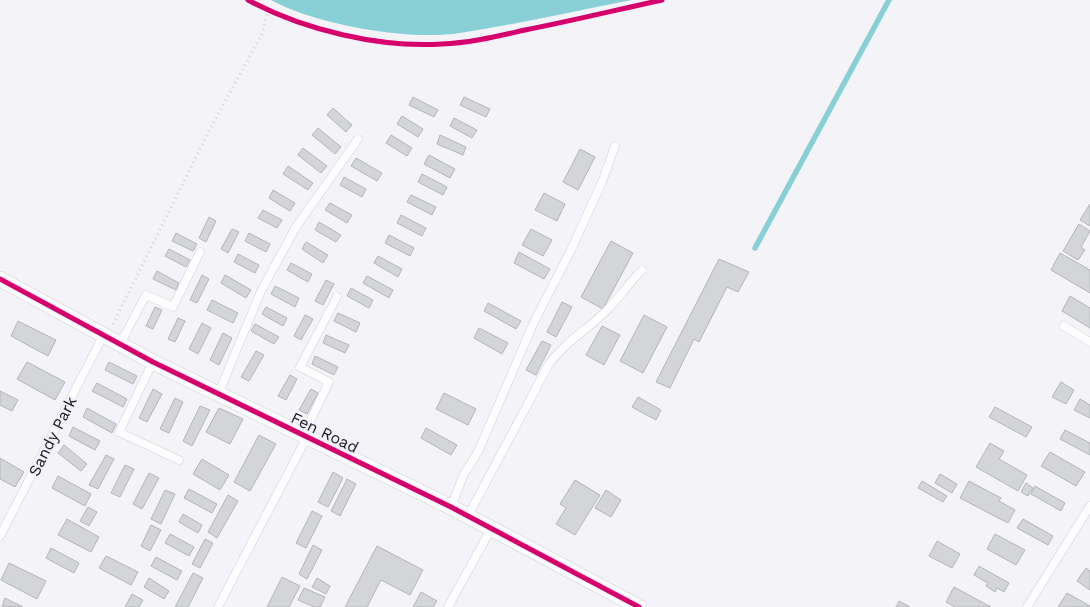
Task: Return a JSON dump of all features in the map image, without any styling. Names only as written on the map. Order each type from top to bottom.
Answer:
[{"type":"street","name":"Fen Road","points":[[0,279],[153,362],[451,507],[639,607]]},
{"type":"lane","points":[[218,394],[262,291],[296,227],[358,138]]},
{"type":"lane","points":[[451,507],[464,474],[478,452],[534,322],[571,250],[602,182],[615,146]]},
{"type":"lane","points":[[120,344],[146,295],[173,307],[200,252]]},
{"type":"lane","points":[[468,516],[549,364],[560,349],[607,310],[627,284],[642,270]]},
{"type":"lane","points":[[218,607],[305,436],[328,382],[300,367],[337,297]]},
{"type":"lane","points":[[1064,326],[1090,342]]},
{"type":"lane","name":"Sandy Park","points":[[0,536],[103,336]]},
{"type":"lane","points":[[153,362],[119,432],[179,460]]},
{"type":"lane","points":[[1027,607],[1090,506]]},
{"type":"lane","points":[[448,607],[491,529]]},
{"type":"path","points":[[103,336],[113,323],[211,127],[262,34],[268,10]]},
{"type":"water","points":[[271,0],[632,0],[460,33],[415,35],[390,33],[338,24],[290,9]]},
{"type":"building","points":[[413,97],[438,110],[434,117],[409,105]]},
{"type":"building","points":[[464,97],[490,109],[486,117],[460,105]]},
{"type":"building","points":[[333,108],[352,125],[346,132],[327,115]]},
{"type":"building","points":[[402,116],[423,129],[418,137],[397,124]]},
{"type":"building","points":[[454,118],[477,130],[472,138],[450,126]]},
{"type":"building","points":[[318,128],[341,147],[335,154],[312,135]]},
{"type":"building","points":[[391,135],[412,148],[407,156],[386,143]]},
{"type":"building","points":[[440,135],[466,147],[463,155],[437,144]]},
{"type":"building","points":[[303,148],[327,166],[321,173],[298,155]]},
{"type":"building","points":[[580,149],[595,157],[578,190],[563,182]]},
{"type":"building","points":[[429,155],[455,169],[450,178],[424,164]]},
{"type":"building","points":[[356,158],[382,173],[377,181],[351,166]]},
{"type":"building","points":[[288,166],[313,183],[308,190],[283,174]]},
{"type":"building","points":[[422,174],[447,187],[443,195],[418,182]]},
{"type":"building","points":[[344,177],[366,189],[362,197],[340,185]]},
{"type":"building","points":[[273,190],[295,203],[290,211],[269,198]]},
{"type":"building","points":[[544,193],[565,204],[557,221],[535,210]]},
{"type":"building","points":[[411,195],[436,207],[432,215],[407,202]]},
{"type":"building","points":[[330,203],[352,215],[347,223],[325,210]]},
{"type":"building","points":[[1090,204],[1090,226],[1080,220]]},
{"type":"building","points":[[263,210],[282,220],[277,228],[258,218]]},
{"type":"building","points":[[401,215],[426,228],[422,236],[397,223]]},
{"type":"building","points":[[209,217],[216,221],[206,242],[199,238]]},
{"type":"building","points":[[319,222],[341,235],[336,242],[315,230]]},
{"type":"building","points":[[1079,224],[1090,231],[1081,247],[1085,250],[1078,260],[1063,251]]},
{"type":"building","points":[[232,229],[239,232],[228,253],[221,249]]},
{"type":"building","points":[[531,229],[552,240],[543,256],[522,245]]},
{"type":"building","points":[[176,233],[197,244],[193,251],[172,241]]},
{"type":"building","points":[[249,233],[270,244],[266,252],[245,241]]},
{"type":"building","points":[[389,235],[414,248],[410,256],[385,243]]},
{"type":"building","points":[[611,241],[633,253],[603,309],[581,297]]},
{"type":"building","points":[[306,242],[328,255],[323,263],[302,249]]},
{"type":"building","points":[[169,249],[190,260],[186,267],[165,256]]},
{"type":"building","points":[[519,252],[550,269],[544,279],[514,263]]},
{"type":"building","points":[[1060,253],[1090,270],[1090,293],[1051,270]]},
{"type":"building","points":[[238,254],[259,265],[255,273],[234,262]]},
{"type":"building","points":[[378,256],[402,269],[398,277],[374,263]]},
{"type":"building","points":[[719,259],[749,272],[738,292],[727,287],[699,342],[694,339],[670,388],[656,382]]},
{"type":"building","points":[[291,263],[312,274],[308,282],[287,270]]},
{"type":"building","points":[[157,271],[179,283],[176,290],[153,279]]},
{"type":"building","points":[[202,275],[209,279],[197,303],[190,300]]},
{"type":"building","points":[[225,275],[251,290],[246,298],[221,283]]},
{"type":"building","points":[[367,276],[393,290],[389,298],[363,283]]},
{"type":"building","points":[[326,280],[334,284],[323,305],[315,301]]},
{"type":"building","points":[[275,286],[299,298],[295,307],[271,294]]},
{"type":"building","points":[[351,288],[373,300],[369,308],[347,296]]},
{"type":"building","points":[[1070,296],[1090,308],[1090,328],[1062,311]]},
{"type":"building","points":[[212,300],[238,313],[233,323],[207,310]]},
{"type":"building","points":[[562,302],[572,307],[556,337],[547,332]]},
{"type":"building","points":[[488,303],[521,321],[516,329],[484,311]]},
{"type":"building","points":[[155,307],[162,310],[153,329],[146,326]]},
{"type":"building","points":[[266,307],[287,318],[283,326],[262,314]]},
{"type":"building","points":[[338,313],[360,323],[356,332],[334,321]]},
{"type":"building","points":[[305,315],[313,319],[301,340],[294,336]]},
{"type":"building","points":[[644,315],[667,327],[643,373],[620,361]]},
{"type":"building","points":[[178,318],[185,321],[175,342],[168,339]]},
{"type":"building","points":[[18,321],[56,340],[48,356],[11,336]]},
{"type":"building","points":[[202,323],[211,328],[198,354],[189,349]]},
{"type":"building","points":[[255,324],[279,337],[274,344],[251,331]]},
{"type":"building","points":[[602,326],[620,335],[604,365],[586,355]]},
{"type":"building","points":[[479,328],[508,343],[502,354],[474,338]]},
{"type":"building","points":[[223,333],[232,338],[219,365],[210,360]]},
{"type":"building","points":[[326,335],[349,345],[345,353],[323,343]]},
{"type":"building","points":[[542,341],[551,345],[536,375],[526,370]]},
{"type":"building","points":[[256,351],[264,355],[249,381],[241,377]]},
{"type":"building","points":[[315,356],[338,367],[334,375],[312,364]]},
{"type":"building","points":[[27,362],[65,382],[55,400],[17,379]]},
{"type":"building","points":[[109,362],[137,376],[133,384],[105,370]]},
{"type":"building","points":[[290,375],[297,379],[286,400],[278,396]]},
{"type":"building","points":[[1061,382],[1074,390],[1066,404],[1052,397]]},
{"type":"building","points":[[97,383],[127,399],[123,407],[92,391]]},
{"type":"building","points":[[153,389],[162,394],[147,422],[139,418]]},
{"type":"building","points":[[311,389],[318,393],[307,414],[299,410]]},
{"type":"building","points":[[0,391],[18,400],[12,411],[0,405]]},
{"type":"building","points":[[444,393],[476,409],[468,425],[436,409]]},
{"type":"building","points":[[638,397],[661,410],[656,420],[632,407]]},
{"type":"building","points":[[175,398],[183,402],[169,433],[160,429]]},
{"type":"building","points":[[1080,399],[1090,405],[1090,418],[1074,410]]},
{"type":"building","points":[[200,406],[210,410],[192,446],[183,441]]},
{"type":"building","points":[[995,407],[1032,427],[1026,437],[989,417]]},
{"type":"building","points":[[87,408],[116,424],[112,433],[83,417]]},
{"type":"building","points":[[219,408],[243,419],[230,444],[206,432]]},
{"type":"building","points":[[73,427],[100,441],[95,450],[69,436]]},
{"type":"building","points":[[426,428],[457,445],[451,455],[421,438]]},
{"type":"building","points":[[1065,430],[1090,443],[1090,455],[1060,439]]},
{"type":"building","points":[[259,435],[276,444],[250,491],[234,482]]},
{"type":"building","points":[[990,443],[1004,451],[999,459],[1027,475],[1018,491],[976,467]]},
{"type":"building","points":[[64,445],[87,464],[81,471],[58,453]]},
{"type":"building","points":[[1050,452],[1085,472],[1076,486],[1041,466]]},
{"type":"building","points":[[106,455],[114,459],[98,489],[89,485]]},
{"type":"building","points":[[0,458],[24,472],[15,487],[0,479]]},
{"type":"building","points":[[202,459],[229,475],[220,490],[193,474]]},
{"type":"building","points":[[125,465],[134,469],[120,497],[111,493]]},
{"type":"building","points":[[333,472],[343,478],[328,507],[318,502]]},
{"type":"building","points":[[149,473],[159,478],[142,509],[133,504]]},
{"type":"building","points":[[940,474],[957,484],[952,493],[935,483]]},
{"type":"building","points":[[58,476],[91,494],[85,506],[52,488]]},
{"type":"building","points":[[347,479],[356,484],[340,516],[331,511]]},
{"type":"building","points":[[575,480],[600,495],[575,535],[556,524],[566,508],[560,504]]},
{"type":"building","points":[[922,481],[947,496],[943,502],[918,488]]},
{"type":"building","points":[[969,481],[1001,498],[999,501],[1015,510],[1008,523],[960,498]]},
{"type":"building","points":[[1026,483],[1033,488],[1028,496],[1021,492]]},
{"type":"building","points":[[1035,486],[1065,503],[1061,511],[1031,494]]},
{"type":"building","points":[[189,489],[217,504],[212,513],[184,498]]},
{"type":"building","points":[[165,490],[175,494],[161,524],[151,519]]},
{"type":"building","points":[[606,490],[621,500],[611,517],[595,508]]},
{"type":"building","points":[[228,495],[238,501],[217,538],[208,532]]},
{"type":"building","points":[[88,507],[97,512],[89,526],[80,521]]},
{"type":"building","points":[[312,511],[322,516],[306,548],[296,543]]},
{"type":"building","points":[[183,514],[202,525],[198,533],[179,522]]},
{"type":"building","points":[[67,519],[99,537],[91,552],[58,535]]},
{"type":"building","points":[[1023,519],[1053,536],[1048,545],[1017,528]]},
{"type":"building","points":[[151,525],[161,530],[150,551],[141,546]]},
{"type":"building","points":[[170,534],[194,547],[189,556],[165,543]]},
{"type":"building","points":[[995,534],[1025,550],[1016,565],[987,549]]},
{"type":"building","points":[[205,539],[213,543],[200,568],[192,564]]},
{"type":"building","points":[[937,541],[960,554],[952,568],[929,556]]},
{"type":"building","points":[[313,545],[322,550],[307,579],[299,574]]},
{"type":"building","points":[[377,546],[423,570],[410,595],[381,580],[367,607],[345,607]]},
{"type":"building","points":[[51,548],[79,563],[74,573],[46,558]]},
{"type":"building","points":[[106,556],[138,572],[131,585],[99,568]]},
{"type":"building","points":[[156,557],[182,571],[177,580],[151,566]]},
{"type":"building","points":[[9,563],[46,581],[37,599],[1,580]]},
{"type":"building","points":[[979,566],[1009,583],[1004,592],[997,588],[995,592],[986,586],[988,583],[974,575]]},
{"type":"building","points":[[1086,568],[1090,571],[1090,590],[1077,581]]},
{"type":"building","points":[[193,573],[203,578],[188,607],[175,607]]},
{"type":"building","points":[[282,577],[300,586],[289,607],[267,607]]},
{"type":"building","points":[[149,578],[169,591],[164,599],[144,587]]},
{"type":"building","points":[[317,578],[330,586],[326,594],[312,587]]},
{"type":"building","points":[[954,587],[991,607],[955,607],[946,602]]},
{"type":"building","points":[[304,588],[325,597],[320,607],[314,607],[298,600]]},
{"type":"building","points":[[421,592],[437,601],[433,607],[413,607]]},
{"type":"building","points":[[1067,593],[1090,606],[1090,607],[1058,607]]},
{"type":"building","points":[[132,594],[143,600],[139,607],[125,607]]},
{"type":"building","points":[[5,598],[23,607],[2,606]]},
{"type":"building","points":[[899,601],[910,607],[896,607]]},
{"type":"waterway","points":[[755,248],[889,0]]},
{"type":"cycle path","points":[[248,0],[293,20],[342,35],[393,43],[418,44],[452,43],[484,39],[662,0]]},
{"type":"cycle path","points":[[0,279],[153,362],[451,507],[639,607]]}]
